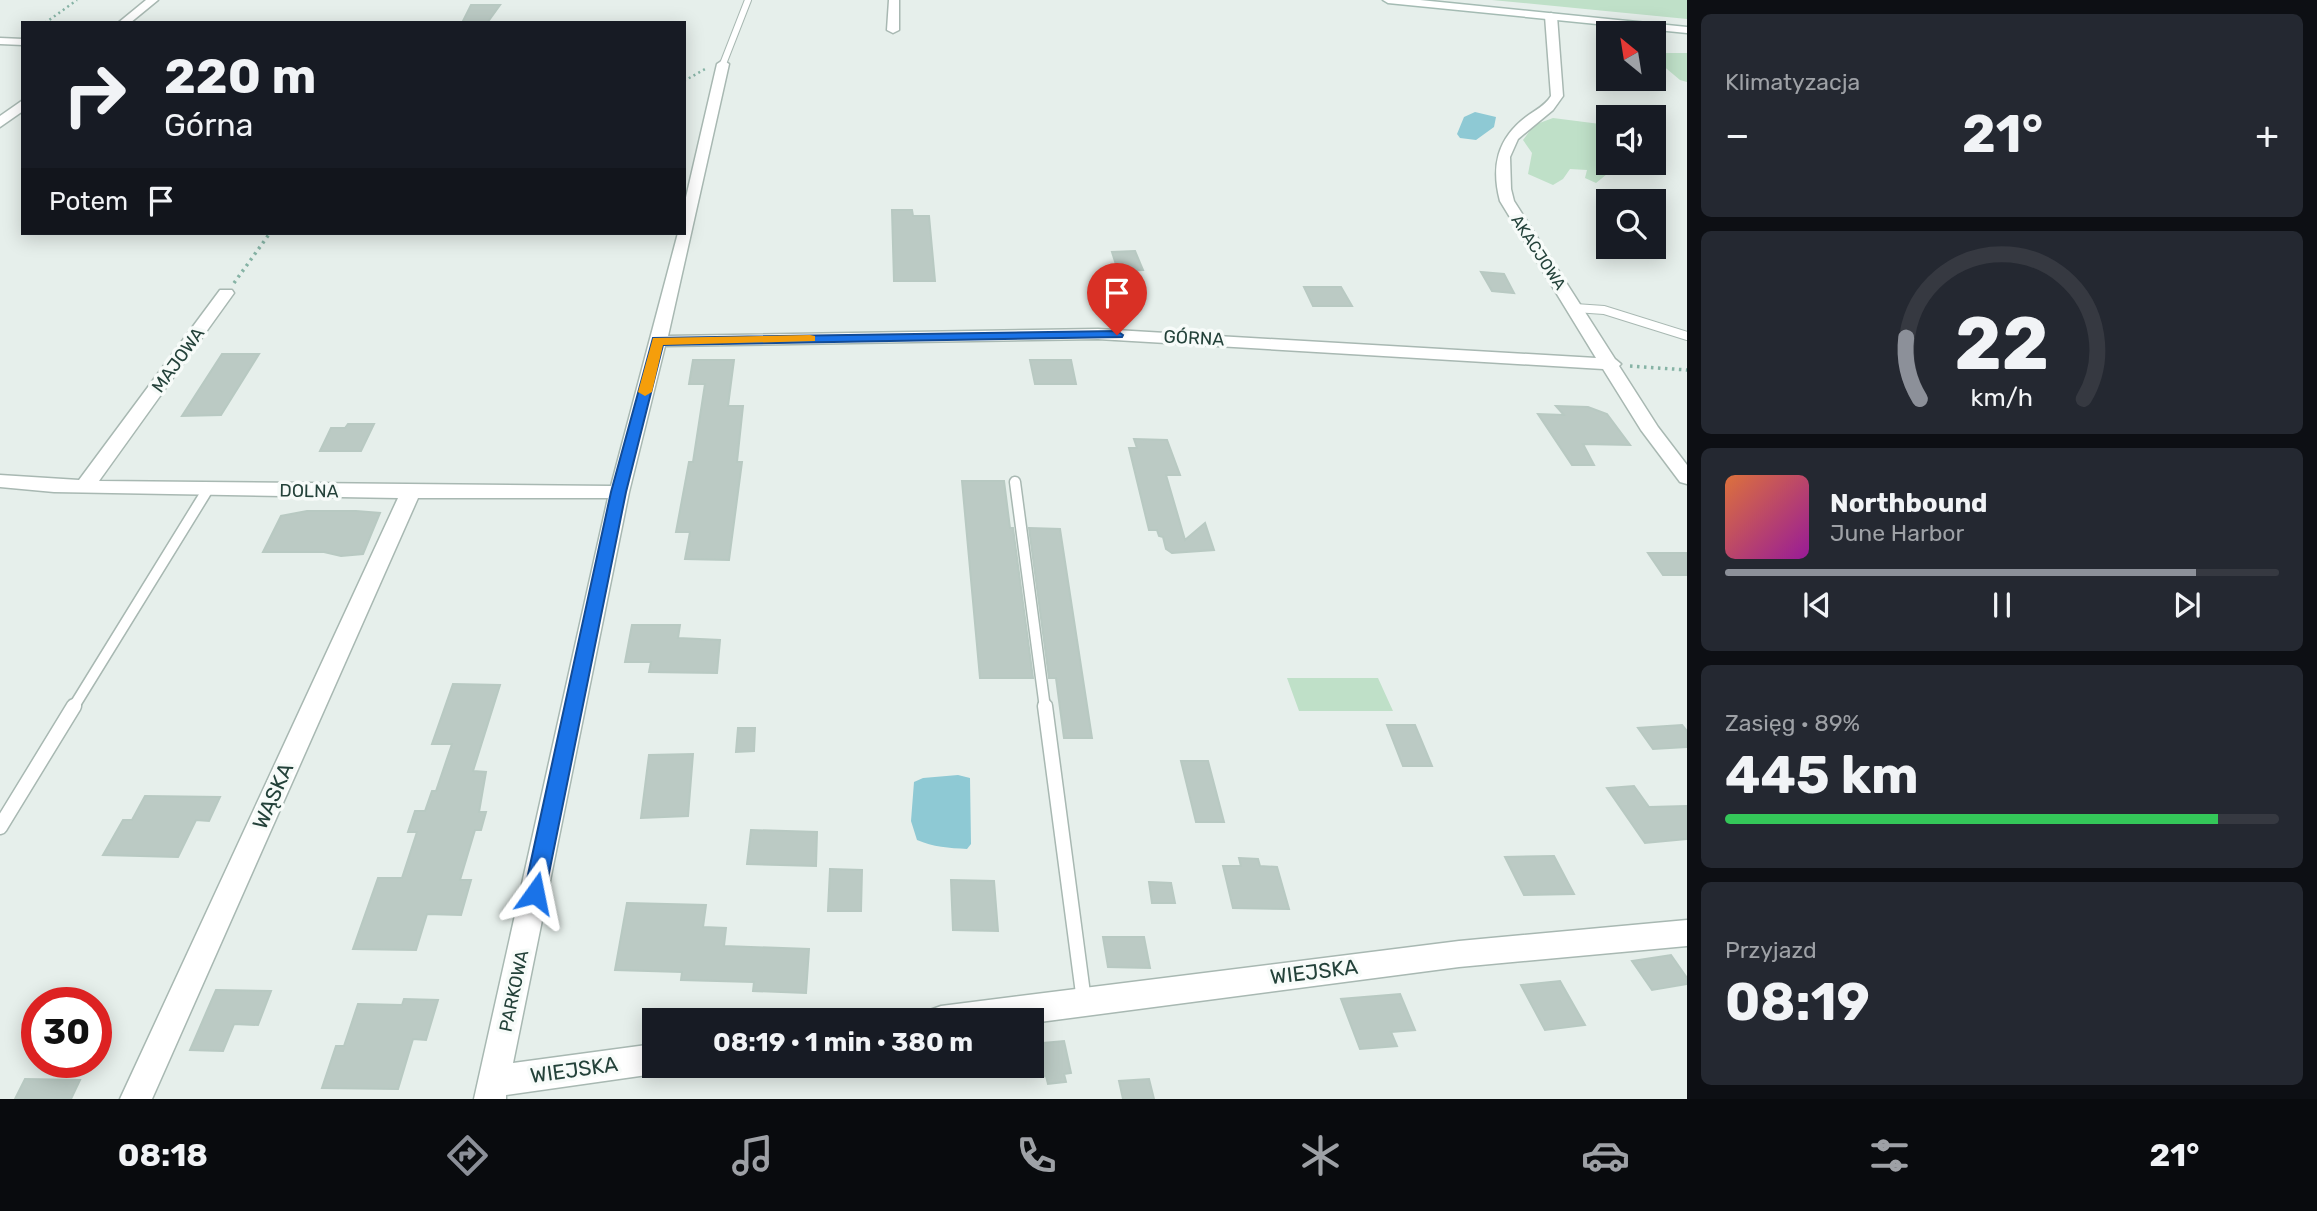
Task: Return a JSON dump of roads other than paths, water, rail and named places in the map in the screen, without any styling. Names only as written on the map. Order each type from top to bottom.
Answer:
[{"type":"street","points":[[126,21],[153,0]]},
{"type":"street","points":[[893,30],[894,0]]},
{"type":"street","points":[[1388,0],[1687,30]]},
{"type":"street","name":"AKACJOWA","points":[[1551,16],[1552,50],[1559,88],[1556,99],[1509,142],[1499,172],[1507,201],[1612,364],[1650,430],[1687,478]]},
{"type":"street","points":[[0,41],[21,42]]},
{"type":"street","name":"PARKOWA","points":[[686,230],[723,64]]},
{"type":"street","points":[[0,123],[21,106]]},
{"type":"street","name":"PARKOWA","points":[[492,1090],[619,492],[685,235]]},
{"type":"street","name":"MAJOWA","points":[[85,486],[226,293]]},
{"type":"street","name":"GÓRNA","points":[[658,341],[1098,334],[1612,364]]},
{"type":"street","name":"DOLNA","points":[[0,481],[85,486],[410,493],[619,492]]},
{"type":"street","name":"WĄSKA","points":[[136,1099],[410,493]]},
{"type":"street","name":"WIEJSKA","points":[[1031,1008],[1459,954],[1687,933]]},
{"type":"street","name":"WIEJSKA","points":[[492,1090],[642,1061]]},
{"type":"lane","points":[[723,64],[748,0]]},
{"type":"lane","points":[[1576,308],[1604,310],[1687,336]]},
{"type":"lane","points":[[1015,482],[1084,1001]]},
{"type":"lane","points":[[0,827],[208,489]]},
{"type":"water","points":[[1475,112],[1496,117],[1494,127],[1476,140],[1460,138],[1457,134],[1464,117]]},
{"type":"water","points":[[958,775],[970,778],[971,844],[967,849],[935,846],[917,840],[911,821],[914,782],[923,778]]}]
